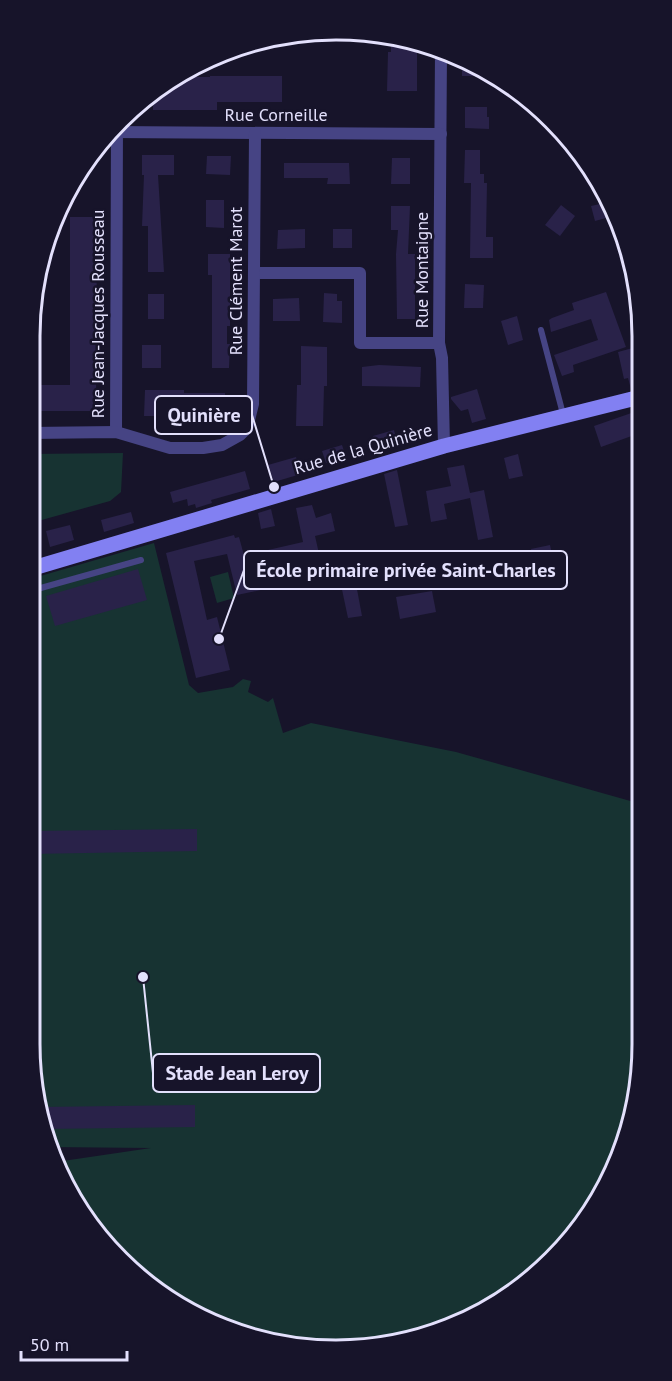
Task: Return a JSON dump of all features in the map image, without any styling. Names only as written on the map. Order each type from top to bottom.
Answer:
[{"type":"street","name":"Rue Montaigne","points":[[255,273],[360,273],[360,342],[439,343],[441,60]]},
{"type":"street","name":"Rue Corneille","points":[[125,129],[441,134]]},
{"type":"street","name":"Rue Clément Marot","points":[[116,432],[161,447],[192,449],[212,447],[232,441],[247,428],[253,404],[255,133]]},
{"type":"street","name":"Rue Jean-Jacques Rousseau","points":[[115,140],[116,432]]},
{"type":"street","points":[[439,343],[442,358],[444,446]]},
{"type":"street","name":"Rue de la Quinière","points":[[40,566],[444,446],[563,414],[632,399]]},
{"type":"street","points":[[40,433],[116,432]]},
{"type":"lane","points":[[541,330],[563,414]]},
{"type":"lane","points":[[40,588],[141,560]]},
{"type":"green space","points":[[123,453],[121,492],[110,501],[40,520],[40,454]]},
{"type":"green space","points":[[154,543],[189,685],[198,693],[233,687],[243,679],[251,681],[248,692],[268,702],[273,698],[283,733],[311,723],[456,752],[632,801],[632,1045],[626,1103],[609,1158],[582,1209],[545,1254],[500,1291],[449,1318],[394,1335],[355,1340],[317,1340],[278,1335],[223,1318],[172,1291],[127,1254],[90,1209],[64,1161],[151,1148],[59,1147],[46,1103],[40,1045],[40,576]]},
{"type":"green space","points":[[228,572],[234,598],[217,603],[210,577]]},
{"type":"building","points":[[391,46],[417,52],[417,91],[387,91],[388,52],[391,52]]},
{"type":"building","points":[[462,69],[476,76],[462,76]]},
{"type":"building","points":[[282,76],[282,102],[217,102],[217,110],[153,110],[153,104],[188,80],[194,77]]},
{"type":"building","points":[[465,107],[487,107],[489,129],[465,128]]},
{"type":"building","points":[[465,150],[480,150],[480,174],[484,174],[484,183],[487,183],[486,237],[493,237],[493,258],[470,258],[471,183],[464,183]]},
{"type":"building","points":[[142,155],[174,155],[174,175],[158,175],[164,272],[148,272],[148,226],[142,226],[144,175],[142,175]]},
{"type":"building","points":[[207,156],[231,156],[230,175],[206,174]]},
{"type":"building","points":[[392,158],[410,158],[410,184],[391,184]]},
{"type":"building","points":[[284,163],[349,163],[350,184],[327,184],[328,178],[284,178]]},
{"type":"building","points":[[206,200],[224,200],[224,228],[206,227]]},
{"type":"building","points":[[600,204],[607,218],[595,221],[591,206]]},
{"type":"building","points":[[561,205],[575,216],[560,236],[545,225]]},
{"type":"building","points":[[391,206],[410,206],[408,254],[415,254],[415,319],[397,319],[398,230],[391,230]]},
{"type":"building","points":[[70,217],[97,217],[96,411],[40,411],[40,385],[70,385]]},
{"type":"building","points":[[305,229],[305,248],[277,249],[278,230]]},
{"type":"building","points":[[333,229],[352,229],[352,248],[333,248]]},
{"type":"building","points":[[208,254],[230,254],[230,326],[227,326],[227,344],[230,344],[229,368],[212,368],[212,275],[208,275]]},
{"type":"building","points":[[465,284],[484,285],[483,308],[464,308]]},
{"type":"building","points":[[606,292],[626,347],[573,365],[574,372],[562,376],[554,355],[598,340],[591,319],[551,332],[549,320],[574,310],[572,303]]},
{"type":"building","points":[[324,293],[337,294],[337,301],[342,301],[342,323],[323,322]]},
{"type":"building","points":[[148,294],[164,294],[164,319],[148,319]]},
{"type":"building","points":[[299,298],[300,321],[273,321],[273,299]]},
{"type":"building","points":[[517,316],[523,340],[508,345],[501,321]]},
{"type":"building","points":[[142,345],[161,345],[161,368],[142,368]]},
{"type":"building","points":[[301,346],[327,347],[327,386],[324,386],[323,426],[296,426],[297,385],[301,385]]},
{"type":"building","points":[[632,348],[632,389],[628,378],[624,379],[618,352]]},
{"type":"building","points":[[379,365],[421,367],[420,387],[362,386],[362,367]]},
{"type":"building","points":[[477,389],[486,419],[472,423],[468,409],[461,411],[451,397]]},
{"type":"building","points":[[145,390],[225,393],[225,419],[144,416]]},
{"type":"building","points":[[632,413],[632,436],[601,447],[594,426]]},
{"type":"building","points":[[394,430],[397,442],[377,448],[373,436]]},
{"type":"building","points":[[342,445],[346,457],[326,463],[322,451]]},
{"type":"building","points":[[518,454],[523,476],[509,479],[504,458]]},
{"type":"building","points":[[296,457],[301,474],[274,482],[268,465]]},
{"type":"building","points":[[464,465],[470,493],[484,490],[493,537],[478,540],[470,498],[444,504],[447,519],[431,522],[426,491],[451,486],[447,468]]},
{"type":"building","points":[[397,470],[408,525],[395,527],[384,474]]},
{"type":"building","points":[[245,471],[250,489],[211,500],[212,503],[196,508],[195,504],[188,506],[187,499],[173,503],[170,492]]},
{"type":"building","points":[[312,505],[316,518],[331,513],[335,531],[315,536],[320,558],[307,561],[305,554],[279,559],[284,585],[237,595],[227,554],[194,561],[207,620],[217,617],[230,670],[196,678],[166,553],[234,535],[235,538],[239,537],[245,559],[269,553],[268,550],[303,542],[296,508]]},
{"type":"building","points":[[271,509],[275,526],[261,529],[258,513]]},
{"type":"building","points":[[131,512],[134,523],[104,532],[101,520]]},
{"type":"building","points":[[70,525],[74,540],[50,547],[46,531]]},
{"type":"building","points":[[550,545],[552,554],[555,553],[558,567],[535,571],[531,549]]},
{"type":"building","points":[[352,563],[362,616],[348,618],[337,566]]},
{"type":"building","points":[[138,569],[147,600],[55,626],[46,596]]},
{"type":"building","points":[[432,591],[436,612],[400,619],[396,597]]},
{"type":"building","points":[[197,829],[197,851],[40,854],[40,831]]},
{"type":"building","points":[[195,1105],[195,1127],[53,1129],[47,1107]]},
{"type":"place","name":"Quinière","points":[[274,487]]},
{"type":"place","name":"École primaire privée Saint-Charles","points":[[219,639]]},
{"type":"place","name":"Stade Jean Leroy","points":[[143,977]]}]
